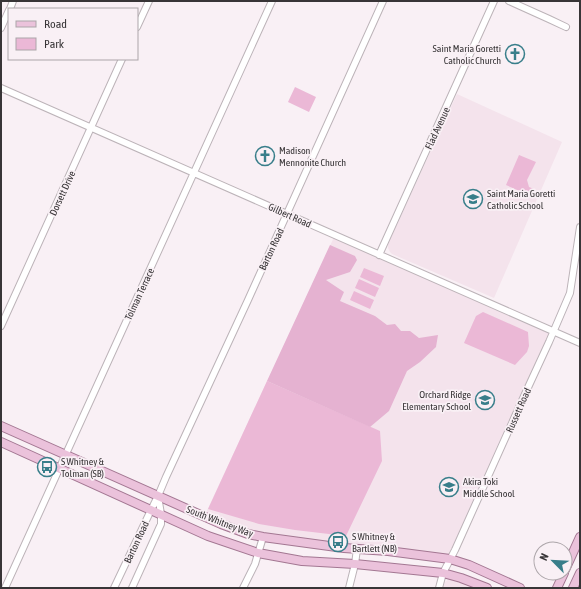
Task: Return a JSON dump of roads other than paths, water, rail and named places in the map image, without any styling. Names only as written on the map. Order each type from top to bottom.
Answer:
[{"type":"main road","name":"South Whitney Way","points":[[1,426],[221,524],[248,534],[357,549],[388,551],[450,559],[469,565],[520,588]]},
{"type":"main road","name":"South Whitney Way","points":[[1,442],[208,536],[258,553],[302,561],[355,564],[443,573],[487,588]]},
{"type":"main road","points":[[573,552],[580,537]]},
{"type":"main road","points":[[573,588],[580,573]]},
{"type":"street","points":[[138,25],[149,1]]},
{"type":"street","name":"Tolman Terrace","points":[[5,588],[272,1]]},
{"type":"street","name":"Barton Road","points":[[114,588],[170,470],[383,1]]},
{"type":"street","name":"Flad Avenue","points":[[379,254],[494,1]]},
{"type":"street","points":[[509,1],[566,27]]},
{"type":"street","points":[[1,28],[8,12]]},
{"type":"street","name":"Dorsett Drive","points":[[1,326],[122,60]]},
{"type":"street","name":"Gilbert Road","points":[[1,88],[580,343]]},
{"type":"street","name":"Russett Road","points":[[439,588],[443,573],[570,293],[580,227]]},
{"type":"street","name":"Barton Road","points":[[132,588],[161,524],[158,496]]},
{"type":"street","points":[[243,588],[254,564],[263,537]]},
{"type":"street","points":[[349,588],[357,549]]},
{"type":"place","name":"Saint Maria Goretti Catholic Church","points":[[515,54]]},
{"type":"place","name":"Madison Mennonite Church","points":[[265,156]]},
{"type":"place","name":"Saint Maria Goretti Catholic School","points":[[473,199]]},
{"type":"place","name":"Orchard Ridge Elementary School","points":[[485,400]]},
{"type":"place","name":"S Whitney & Tolman (SB)","points":[[47,467]]},
{"type":"place","name":"Akira Toki Middle School","points":[[449,487]]},
{"type":"place","name":"S Whitney & Bartlett (NB)","points":[[338,542]]}]
